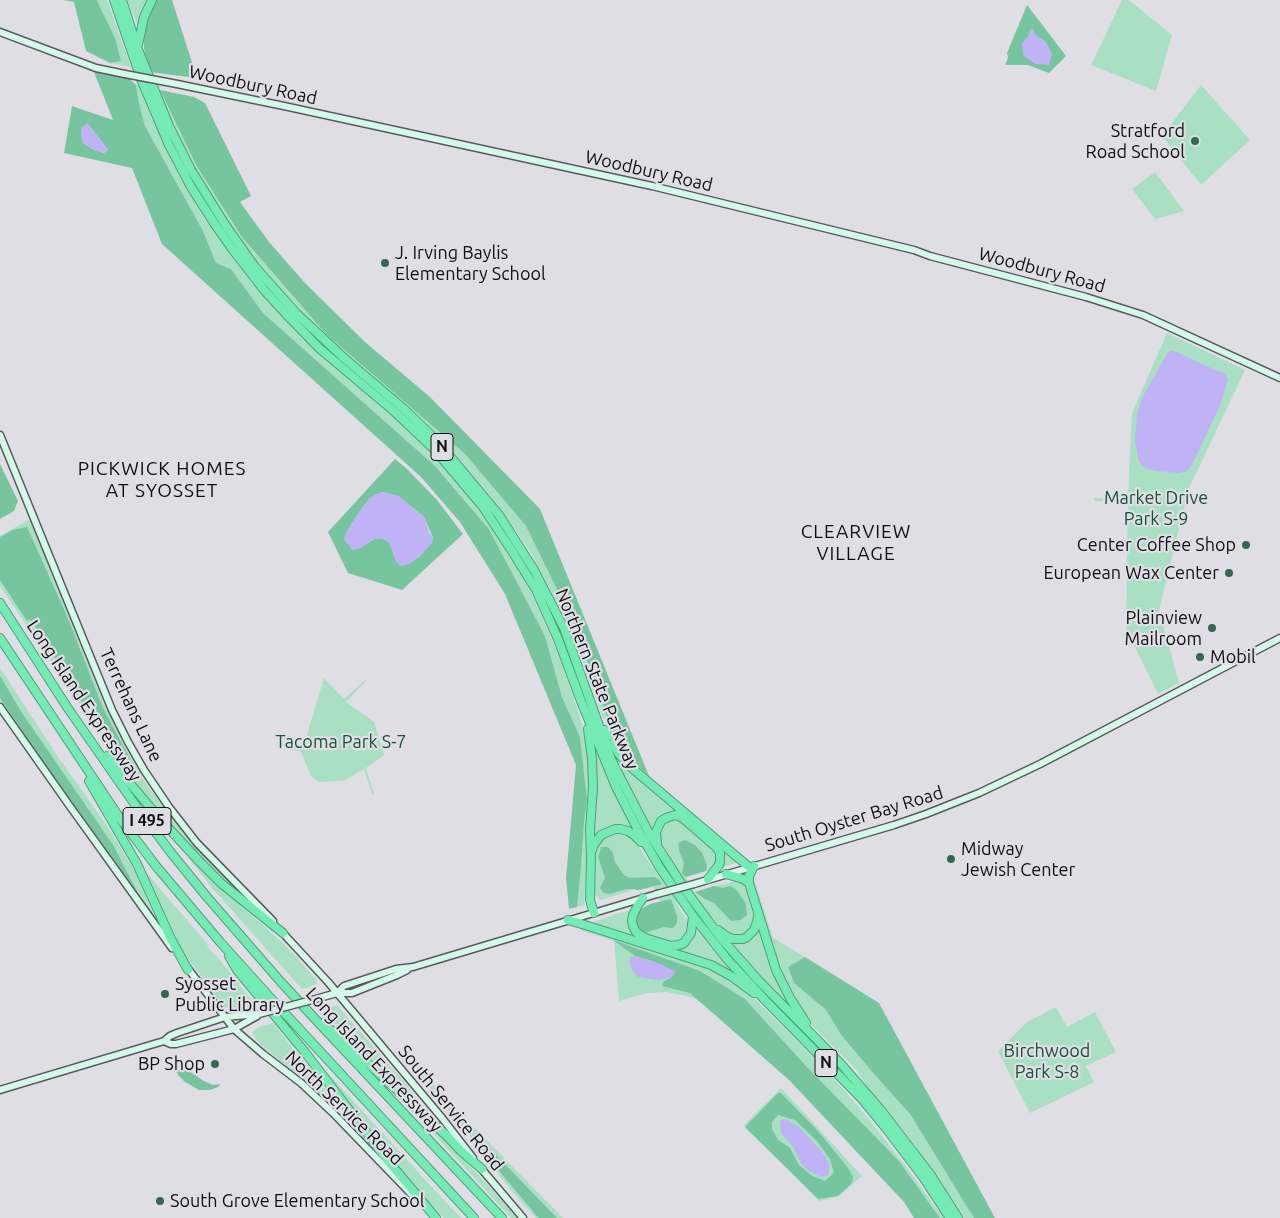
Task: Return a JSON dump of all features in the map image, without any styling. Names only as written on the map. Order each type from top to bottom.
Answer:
[{"type":"highway","name":"Northern State Parkway","points":[[114,0],[141,80],[169,145],[214,223],[254,277],[288,316],[320,348],[422,437],[483,507],[536,590],[558,638],[584,709],[616,787],[660,868],[693,916],[723,954],[764,999],[862,1099],[913,1164],[950,1218]]},
{"type":"highway","name":"Northern State Parkway","points":[[122,0],[137,47],[166,119],[191,170],[226,226],[255,267],[297,314],[319,336],[404,409],[430,434],[478,488],[499,515],[534,570],[564,628],[612,759],[657,846],[686,891],[721,938],[758,980],[842,1064],[905,1140],[941,1190],[958,1218]]},
{"type":"highway","points":[[137,47],[142,25],[152,0]]},
{"type":"highway","name":"Long Island Expressway","points":[[0,603],[67,707],[138,809],[172,854],[243,939],[317,1021],[502,1218]]},
{"type":"highway","name":"Long Island Expressway","points":[[0,638],[119,817],[162,873],[222,943],[474,1218]]},
{"type":"highway","points":[[67,707],[136,792],[199,861],[222,884],[283,932]]},
{"type":"highway","points":[[593,708],[608,737],[625,760],[646,780],[751,867],[749,883],[781,982],[814,1035]]},
{"type":"highway","points":[[584,709],[589,730],[592,759],[590,900],[594,913]]},
{"type":"highway","points":[[52,716],[124,839],[171,939],[188,970]]},
{"type":"highway","points":[[657,846],[656,832],[661,822],[675,815],[680,816],[716,847],[720,853],[719,865],[708,879]]},
{"type":"highway","points":[[591,857],[593,846],[601,835],[608,831],[620,829],[634,835],[660,868]]},
{"type":"highway","points":[[726,874],[743,879],[749,883]]},
{"type":"highway","points":[[643,898],[633,915],[632,922],[636,932],[648,939],[671,946],[679,945],[691,933],[693,916]]},
{"type":"highway","points":[[710,923],[726,936],[733,939],[742,939],[751,934],[756,927],[758,912]]},
{"type":"highway","points":[[568,920],[711,966],[731,976],[764,999]]},
{"type":"highway","points":[[222,943],[237,970],[304,1051],[389,1162],[436,1218]]},
{"type":"highway","points":[[317,1021],[335,1033],[448,1137],[461,1152],[482,1169]]},
{"type":"main road","name":"Woodbury Road","points":[[0,32],[96,68],[652,186],[914,250],[930,256],[1086,297],[1143,315],[1280,378]]},
{"type":"main road","name":"Terrehans Lane","points":[[0,436],[112,710],[144,770],[169,807],[197,842],[283,932],[337,993]]},
{"type":"main road","name":"South Oyster Bay Road","points":[[0,1090],[164,1041],[177,1033],[225,1017],[259,1014],[337,993],[360,990],[397,975],[413,966],[926,814],[980,793],[1052,758],[1280,638]]},
{"type":"main road","name":"North Service Road","points":[[0,707],[188,970],[234,1029],[301,1083],[436,1218]]},
{"type":"main road","name":"South Service Road","points":[[337,993],[523,1218]]},
{"type":"main road","name":"South Oyster Bay Road","points":[[164,1041],[176,1044],[234,1029],[259,1014]]},
{"type":"green space","points":[[63,0],[97,0],[115,38],[121,61],[110,63],[86,51],[74,2]]},
{"type":"green space","points":[[97,0],[107,0],[131,67],[110,63],[121,61]]},
{"type":"green space","points":[[127,0],[149,0],[138,26]]},
{"type":"green space","points":[[157,0],[172,0],[197,78],[150,72],[144,49],[144,30],[151,9]]},
{"type":"green space","points":[[1122,0],[1129,0],[1172,35],[1156,91],[1091,65]]},
{"type":"green space","points":[[1027,5],[1066,56],[1049,73],[1028,65],[1005,65],[1008,58],[1007,53]]},
{"type":"green space","points":[[92,67],[125,74],[136,85],[145,126],[203,231],[216,263],[231,269],[263,313],[435,466],[489,529],[545,636],[562,697],[580,737],[587,799],[577,907],[569,909],[566,878],[576,765],[505,594],[460,522],[421,477],[162,244],[132,168],[64,153],[72,106],[113,120]],"holes":[[[87,123],[108,150],[104,153],[94,150],[82,142]]]},
{"type":"green space","points":[[136,85],[139,85],[150,114],[177,170],[204,218],[252,283],[297,333],[399,420],[462,486],[517,566],[561,660],[584,729],[589,760],[590,792],[584,905],[577,907],[587,799],[580,737],[562,697],[545,636],[489,529],[435,466],[263,313],[231,269],[216,263],[203,231],[145,126]]},
{"type":"green space","points":[[1201,85],[1250,140],[1201,185],[1162,136]]},
{"type":"green space","points":[[157,89],[160,90],[196,166],[327,335],[465,454],[526,526],[573,622],[640,768],[748,860],[742,859],[649,780],[624,756],[612,738],[600,710],[570,627],[531,553],[498,505],[461,461],[422,422],[340,351],[284,296],[244,245],[211,197],[177,138]]},
{"type":"green space","points":[[160,90],[194,97],[205,103],[251,196],[240,202],[269,242],[305,283],[365,342],[430,397],[540,509],[649,776],[616,741],[573,622],[526,526],[465,454],[327,335],[242,237],[196,165]]},
{"type":"green space","points":[[1155,172],[1184,211],[1155,219],[1132,189]]},
{"type":"green space","name":"Market Drive Park S-9","points":[[1167,333],[1245,370],[1189,488],[1159,610],[1179,683],[1158,694],[1126,629],[1128,502],[1094,501],[1094,498],[1128,498],[1132,413]]},
{"type":"green space","points":[[395,459],[437,500],[463,534],[402,590],[348,573],[328,532]],"holes":[[[382,492],[398,496],[424,517],[433,538],[420,556],[409,564],[396,561],[389,542],[382,538],[374,539],[358,549],[346,533],[369,499]]]},
{"type":"green space","points":[[0,464],[18,501],[14,511],[0,519]]},
{"type":"green space","points":[[28,520],[106,708],[124,745],[145,782],[171,817],[234,886],[232,888],[166,820],[111,751],[0,586],[0,536]]},
{"type":"green space","points":[[27,527],[67,616],[103,708],[136,770],[118,751],[66,680],[68,678],[30,619],[27,621],[0,580],[0,537],[13,530]]},
{"type":"green space","points":[[0,668],[58,757],[113,835],[137,875],[155,918],[44,766],[0,701]]},
{"type":"green space","points":[[0,676],[22,713],[113,845],[138,893],[0,698]]},
{"type":"green space","name":"Tacoma Park S-7","points":[[324,678],[344,699],[366,681],[346,702],[374,722],[384,755],[366,768],[374,794],[372,795],[364,769],[343,781],[319,782],[311,776],[301,752],[277,745],[277,742],[303,748]]},
{"type":"green space","points":[[593,750],[596,751],[631,827],[594,838],[592,836]]},
{"type":"green space","points":[[614,753],[684,817],[674,814],[655,827],[650,828]]},
{"type":"green space","points":[[680,820],[714,849],[718,856],[718,861],[710,870],[686,877],[695,892],[714,886],[740,882],[745,887],[755,916],[754,925],[750,932],[736,938],[724,932],[699,905],[679,875],[660,840],[659,833],[661,827],[666,821]]},
{"type":"green space","points":[[617,831],[629,835],[635,840],[674,896],[689,926],[685,938],[670,944],[643,935],[635,923],[639,908],[661,902],[653,887],[633,890],[601,900],[594,894],[594,851],[604,835]]},
{"type":"green space","points":[[174,839],[217,885],[284,944],[317,980],[317,984],[302,989],[213,889]]},
{"type":"green space","points":[[685,840],[695,845],[702,853],[707,865],[706,871],[686,877],[682,874],[684,863],[678,843]]},
{"type":"green space","points":[[717,845],[738,862],[722,868]]},
{"type":"green space","points":[[601,847],[608,847],[613,853],[615,862],[624,875],[630,878],[654,877],[662,884],[638,890],[626,889],[610,894],[604,893],[600,888],[605,878],[598,857]]},
{"type":"green space","points":[[140,865],[255,1003],[232,1010],[224,1007],[173,938]]},
{"type":"green space","points":[[753,876],[773,938],[805,957],[788,967],[794,983],[826,1010],[842,1036],[910,1114],[974,1218],[964,1218],[910,1139],[870,1091],[855,1068],[815,1029],[800,1011],[778,970],[750,879]]},
{"type":"green space","points":[[714,886],[723,888],[730,886],[736,889],[746,904],[747,915],[740,920],[731,921],[714,903],[695,892]]},
{"type":"green space","points":[[671,899],[677,916],[677,923],[673,928],[664,927],[648,932],[641,931],[635,923],[635,915],[650,904]]},
{"type":"green space","points":[[631,910],[629,925],[632,933],[640,940],[593,924],[613,915]]},
{"type":"green space","points":[[759,920],[791,1005],[790,1007],[778,997],[729,943],[744,942]]},
{"type":"green space","points":[[583,928],[707,967],[735,981],[829,1073],[867,1117],[944,1218],[940,1218],[900,1162],[807,1067],[745,999],[716,1013],[692,997],[667,992],[646,993],[619,1001],[614,941],[580,930]]},
{"type":"green space","points":[[697,930],[731,971],[730,972],[668,949]]},
{"type":"green space","points":[[613,940],[700,971],[745,999],[807,1067],[899,1161],[940,1218],[914,1218],[904,1202],[789,1080],[690,993],[662,986],[664,981],[671,978],[655,962],[635,956]]},
{"type":"green space","points":[[805,957],[879,1003],[995,1218],[974,1218],[910,1114],[842,1036],[826,1010],[794,983],[788,967]]},
{"type":"green space","points":[[337,1005],[406,1084],[424,1108],[427,1107],[439,1124],[320,1009]]},
{"type":"green space","name":"Birchwood Park S-8","points":[[1056,1007],[1067,1027],[1095,1012],[1116,1052],[1086,1066],[1094,1082],[1030,1113],[998,1051],[1027,1022]]},
{"type":"green space","points":[[273,1023],[341,1112],[256,1040],[252,1032],[259,1027]]},
{"type":"green space","points":[[305,1048],[461,1218],[444,1218],[397,1169]]},
{"type":"green space","points":[[414,1066],[434,1084],[435,1088],[563,1218],[536,1218],[510,1189],[462,1126],[413,1069]]},
{"type":"green space","points":[[180,1067],[213,1085],[220,1084],[218,1087],[210,1090],[199,1090],[179,1076],[175,1068]]},
{"type":"green space","points":[[781,1088],[862,1176],[839,1196],[819,1201],[743,1126]]},
{"type":"green space","points":[[778,1093],[781,1093],[818,1131],[848,1168],[853,1177],[852,1183],[838,1196],[818,1199],[746,1126]],"holes":[[[778,1115],[795,1120],[816,1140],[830,1159],[834,1173],[825,1181],[812,1176],[799,1165],[790,1148],[778,1140],[772,1129],[772,1122]]]},
{"type":"green space","points":[[420,1118],[425,1120],[452,1147],[517,1218],[511,1218]]},
{"type":"green space","points":[[472,1134],[495,1154],[557,1218],[539,1218],[495,1166]]},
{"type":"shaded area","points":[[1030,29],[1033,29],[1036,35],[1046,42],[1052,54],[1049,65],[1035,64],[1023,55],[1022,43],[1029,35]]},
{"type":"shaded area","points":[[87,123],[108,150],[104,153],[94,150],[82,142],[81,129]]},
{"type":"shaded area","points":[[1172,350],[1224,373],[1228,379],[1220,405],[1192,465],[1187,471],[1179,473],[1148,469],[1142,465],[1138,459],[1135,438],[1137,415],[1142,398],[1168,352]]},
{"type":"shaded area","points":[[382,492],[398,496],[424,517],[433,538],[432,543],[420,556],[403,566],[399,565],[396,561],[389,542],[382,538],[374,539],[358,549],[352,550],[344,539],[352,523],[369,499]]},
{"type":"shaded area","points":[[635,956],[676,971],[671,978],[657,980],[638,977],[632,970],[629,962],[630,958]]},
{"type":"shaded area","points":[[786,1119],[800,1128],[823,1153],[830,1166],[828,1176],[821,1177],[802,1165],[793,1147],[781,1133],[780,1120]]},
{"type":"place","name":"Stratford Road School","points":[[1195,141]]},
{"type":"place","name":"J. Irving Baylis Elementary School","points":[[385,263]]},
{"type":"place","name":"Center Coffee Shop","points":[[1246,545]]},
{"type":"place","name":"European Wax Center","points":[[1229,573]]},
{"type":"place","name":"Plainview Mailroom","points":[[1212,628]]},
{"type":"place","name":"Mobil","points":[[1200,657]]},
{"type":"place","name":"Midway Jewish Center","points":[[951,859]]},
{"type":"place","name":"Syosset Public Library","points":[[165,994]]},
{"type":"place","name":"BP Shop","points":[[215,1064]]},
{"type":"place","name":"South Grove Elementary School","points":[[160,1201]]},
{"type":"district","name":"PICKWICK HOMES AT SYOSSET","points":[[162,480]]},
{"type":"district","name":"CLEARVIEW VILLAGE","points":[[856,543]]}]
